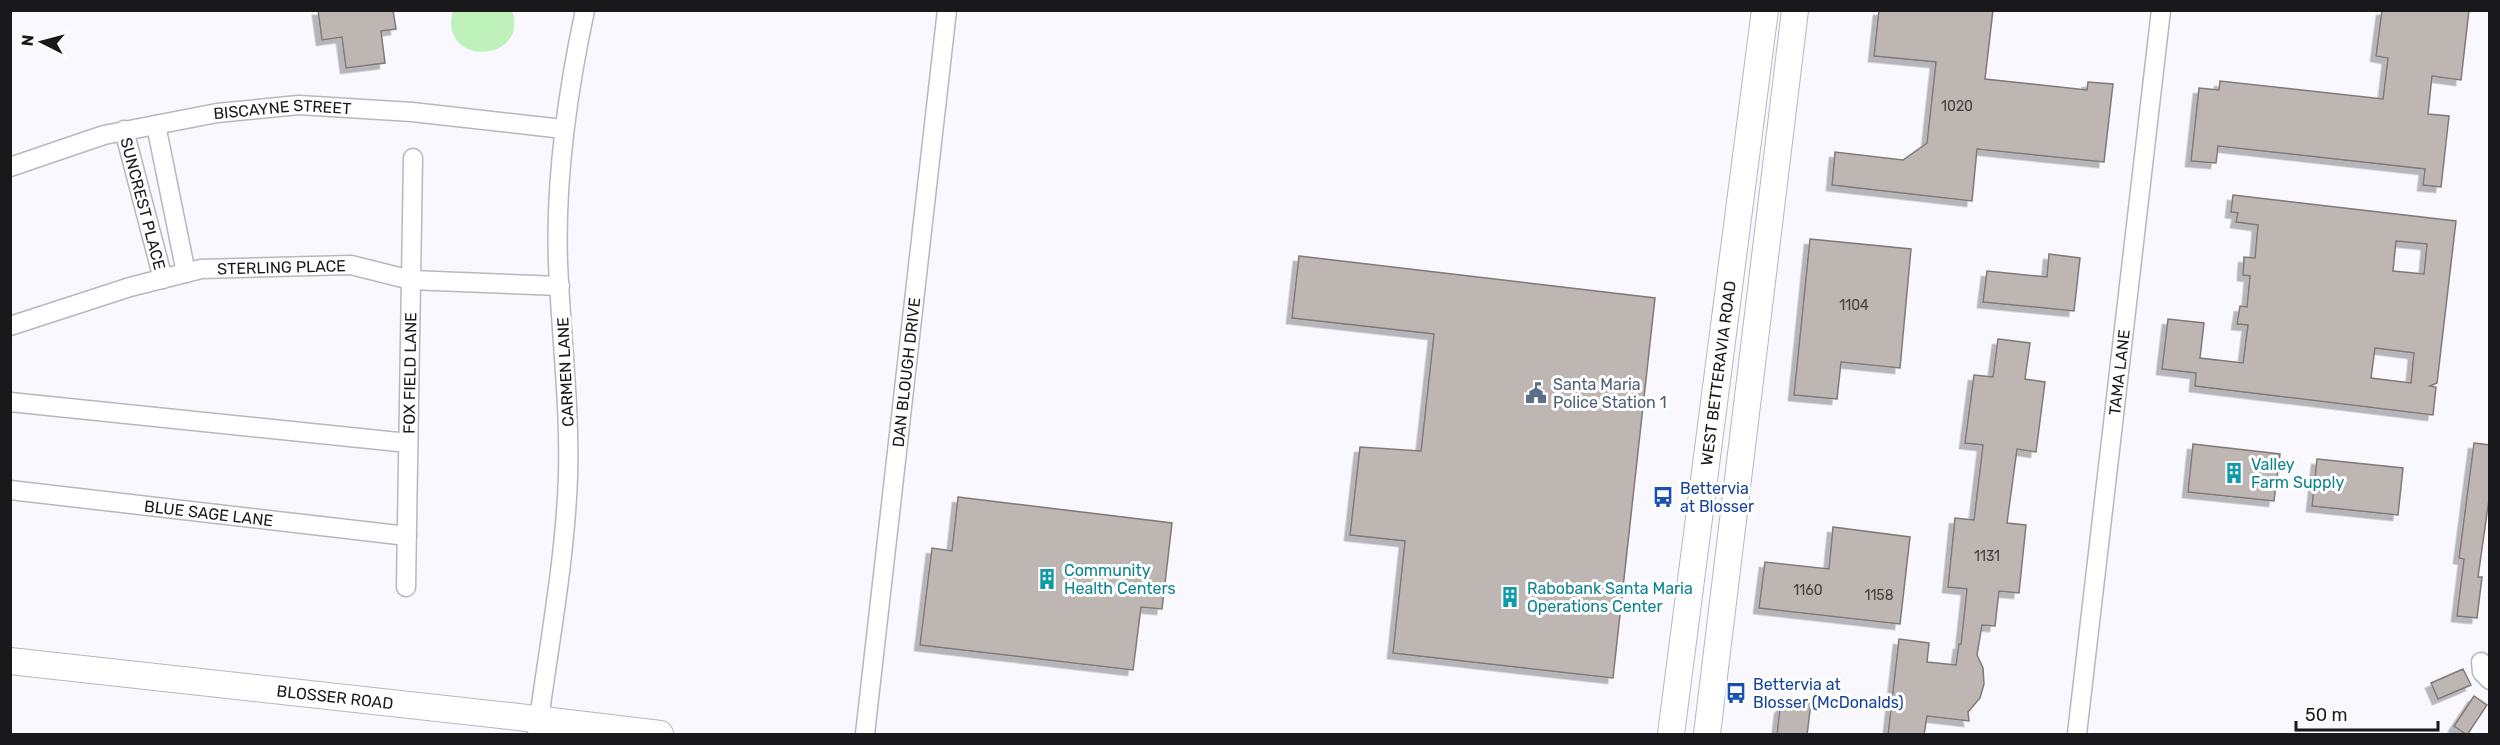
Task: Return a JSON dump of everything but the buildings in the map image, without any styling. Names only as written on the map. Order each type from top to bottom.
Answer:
[{"type":"main road","name":"WEST BETTERAVIA ROAD","points":[[1671,735],[1766,10]]},
{"type":"main road","name":"WEST BETTERAVIA ROAD","points":[[1707,735],[1795,10]]},
{"type":"main road","name":"BLOSSER ROAD","points":[[10,661],[538,727],[660,735]]},
{"type":"street","name":"CARMEN LANE","points":[[538,727],[561,555],[568,479],[568,416],[560,286],[558,200],[563,129],[573,65],[585,10]]},
{"type":"street","name":"DAN BLOUGH DRIVE","points":[[865,735],[947,10]]},
{"type":"street","name":"TAMA LANE","points":[[2077,735],[2161,10]]},
{"type":"street","name":"BISCAYNE STREET","points":[[10,166],[124,130],[217,112],[299,105],[412,112],[563,129]]},
{"type":"street","name":"SUNCREST PLACE","points":[[156,124],[186,273]]},
{"type":"street","name":"SUNCREST PLACE","points":[[124,130],[162,279]]},
{"type":"street","name":"FOX FIELD LANE","points":[[406,587],[413,158]]},
{"type":"street","name":"STERLING PLACE","points":[[10,326],[201,269],[351,265],[411,280],[560,286]]},
{"type":"street","points":[[10,402],[408,444]]},
{"type":"street","name":"BLUE SAGE LANE","points":[[10,490],[407,536]]},
{"type":"street","points":[[2481,662],[2482,672],[2490,680]]},
{"type":"green space","points":[[453,10],[512,11],[514,28],[508,41],[497,49],[483,52],[469,50],[458,42],[452,29]]},
{"type":"place","name":"Santa Maria Police Station 1","points":[[1536,393]]},
{"type":"place","name":"Valley Farm Supply","points":[[2234,473]]},
{"type":"place","name":"Bettervia at Blosser","points":[[1663,497]]},
{"type":"place","name":"Community Health Centers","points":[[1047,579]]},
{"type":"place","name":"Rabobank Santa Maria Operations Center","points":[[1510,597]]},
{"type":"place","name":"Bettervia at Blosser (McDonalds)","points":[[1736,693]]}]
